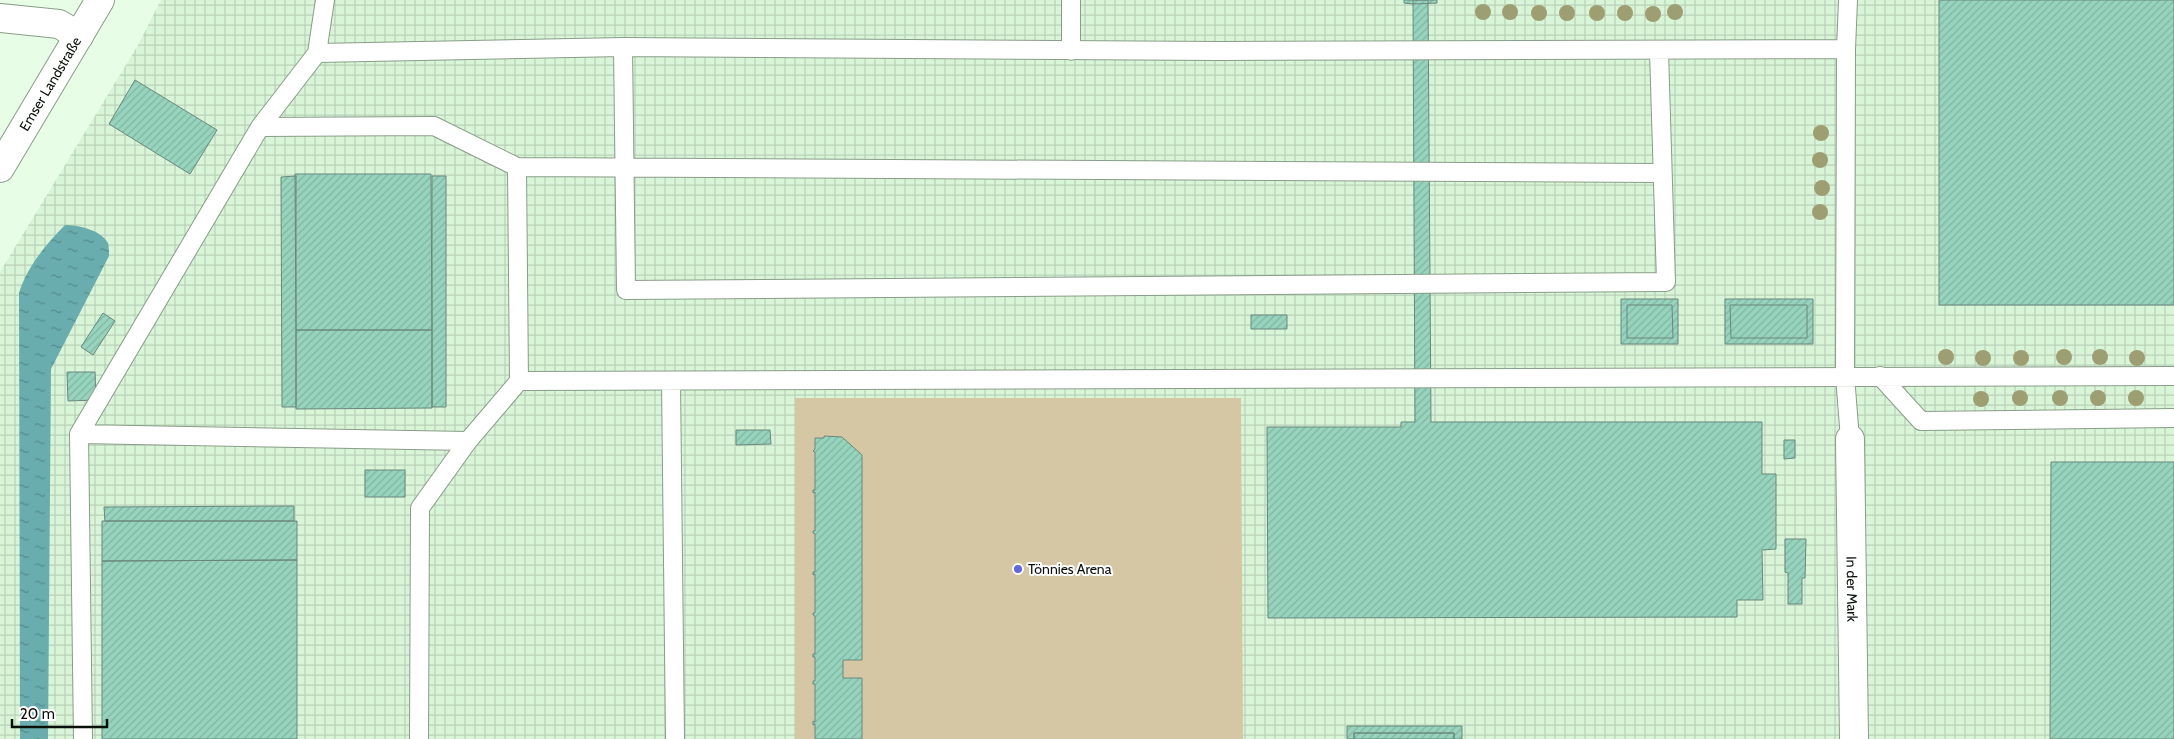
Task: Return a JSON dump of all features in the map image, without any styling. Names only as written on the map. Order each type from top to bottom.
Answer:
[{"type":"street","name":"Emser Landstraße","points":[[0,168],[100,0]]},
{"type":"street","points":[[0,18],[59,24],[79,36]]},
{"type":"street","name":"In der Mark","points":[[1850,439],[1854,739]]},
{"type":"lane","points":[[83,739],[78,434],[260,127],[317,53],[325,0]]},
{"type":"lane","points":[[1071,0],[1071,51]]},
{"type":"lane","points":[[1848,0],[1846,49],[1845,376],[1850,439]]},
{"type":"lane","points":[[317,53],[623,47],[1071,51],[1659,51],[1846,49]]},
{"type":"lane","points":[[623,47],[626,290],[1666,282],[1659,51]]},
{"type":"lane","points":[[260,127],[434,126],[517,167],[1662,173]]},
{"type":"lane","points":[[419,739],[420,508],[468,441],[519,382],[517,167]]},
{"type":"lane","points":[[1880,376],[1921,421],[2174,418]]},
{"type":"lane","points":[[519,382],[2174,376]]},
{"type":"lane","points":[[671,381],[675,739]]},
{"type":"lane","points":[[78,434],[468,441]]},
{"type":"shaded area","points":[[161,0],[2174,0],[2174,739],[0,739],[0,272],[138,45]]},
{"type":"shaded area","name":"Tönnies Arena","points":[[795,398],[1241,398],[1243,739],[795,739]]},
{"type":"water","points":[[65,225],[82,227],[105,238],[108,243],[109,256],[51,369],[48,739],[20,739],[19,293],[22,283],[38,256]]},
{"type":"building","points":[[1404,0],[1437,0],[1437,3],[1413,4],[1404,3]]},
{"type":"building","points":[[1413,0],[1428,0],[1431,422],[1762,422],[1762,474],[1776,474],[1776,549],[1762,550],[1763,600],[1737,600],[1737,617],[1268,618],[1267,427],[1401,427],[1401,422],[1415,422]]},
{"type":"building","points":[[1939,0],[2174,0],[2174,305],[1939,305]]},
{"type":"building","points":[[135,80],[217,130],[190,174],[109,124]]},
{"type":"building","points":[[295,174],[431,174],[432,330],[296,330]]},
{"type":"building","points":[[296,176],[296,407],[282,407],[281,177]]},
{"type":"building","points":[[432,176],[446,176],[446,407],[432,407]]},
{"type":"building","points":[[1621,299],[1678,299],[1678,344],[1621,344]]},
{"type":"building","points":[[1725,299],[1813,299],[1813,344],[1725,344]]},
{"type":"building","points":[[1627,305],[1672,305],[1673,338],[1627,338]]},
{"type":"building","points":[[1730,305],[1807,305],[1807,338],[1731,338]]},
{"type":"building","points":[[103,313],[115,321],[93,355],[81,347]]},
{"type":"building","points":[[1251,315],[1287,315],[1287,329],[1251,329]]},
{"type":"building","points":[[296,330],[432,330],[432,408],[296,409]]},
{"type":"building","points":[[67,372],[95,372],[96,400],[68,401]]},
{"type":"building","points":[[736,430],[770,430],[771,444],[736,445]]},
{"type":"building","points":[[824,436],[842,437],[862,455],[862,660],[843,660],[843,678],[862,678],[862,739],[815,739],[815,724],[813,725],[813,721],[815,722],[815,684],[813,684],[813,681],[815,681],[815,657],[813,657],[813,654],[815,654],[815,616],[813,613],[815,613],[815,574],[813,575],[813,572],[815,572],[815,534],[813,531],[815,531],[815,492],[813,493],[813,490],[815,490],[815,452],[813,451],[815,449],[815,438],[824,438]]},
{"type":"building","points":[[1784,440],[1795,440],[1795,458],[1784,459]]},
{"type":"building","points":[[2051,462],[2174,462],[2174,739],[2050,739]]},
{"type":"building","points":[[365,470],[405,470],[405,497],[365,497]]},
{"type":"building","points":[[294,506],[294,521],[105,521],[104,507]]},
{"type":"building","points":[[102,521],[297,521],[297,560],[102,561]]},
{"type":"building","points":[[1785,539],[1806,539],[1805,578],[1802,578],[1802,604],[1788,604],[1788,573],[1785,572]]},
{"type":"building","points":[[297,560],[297,739],[102,739],[102,561]]},
{"type":"building","points":[[1347,726],[1462,726],[1462,739],[1454,739],[1454,733],[1354,733],[1354,739],[1347,739]]},
{"type":"building","points":[[1354,733],[1454,733],[1454,739],[1354,739]]},
{"type":"place","name":"Tönnies Arena","points":[[1018,569]]}]
